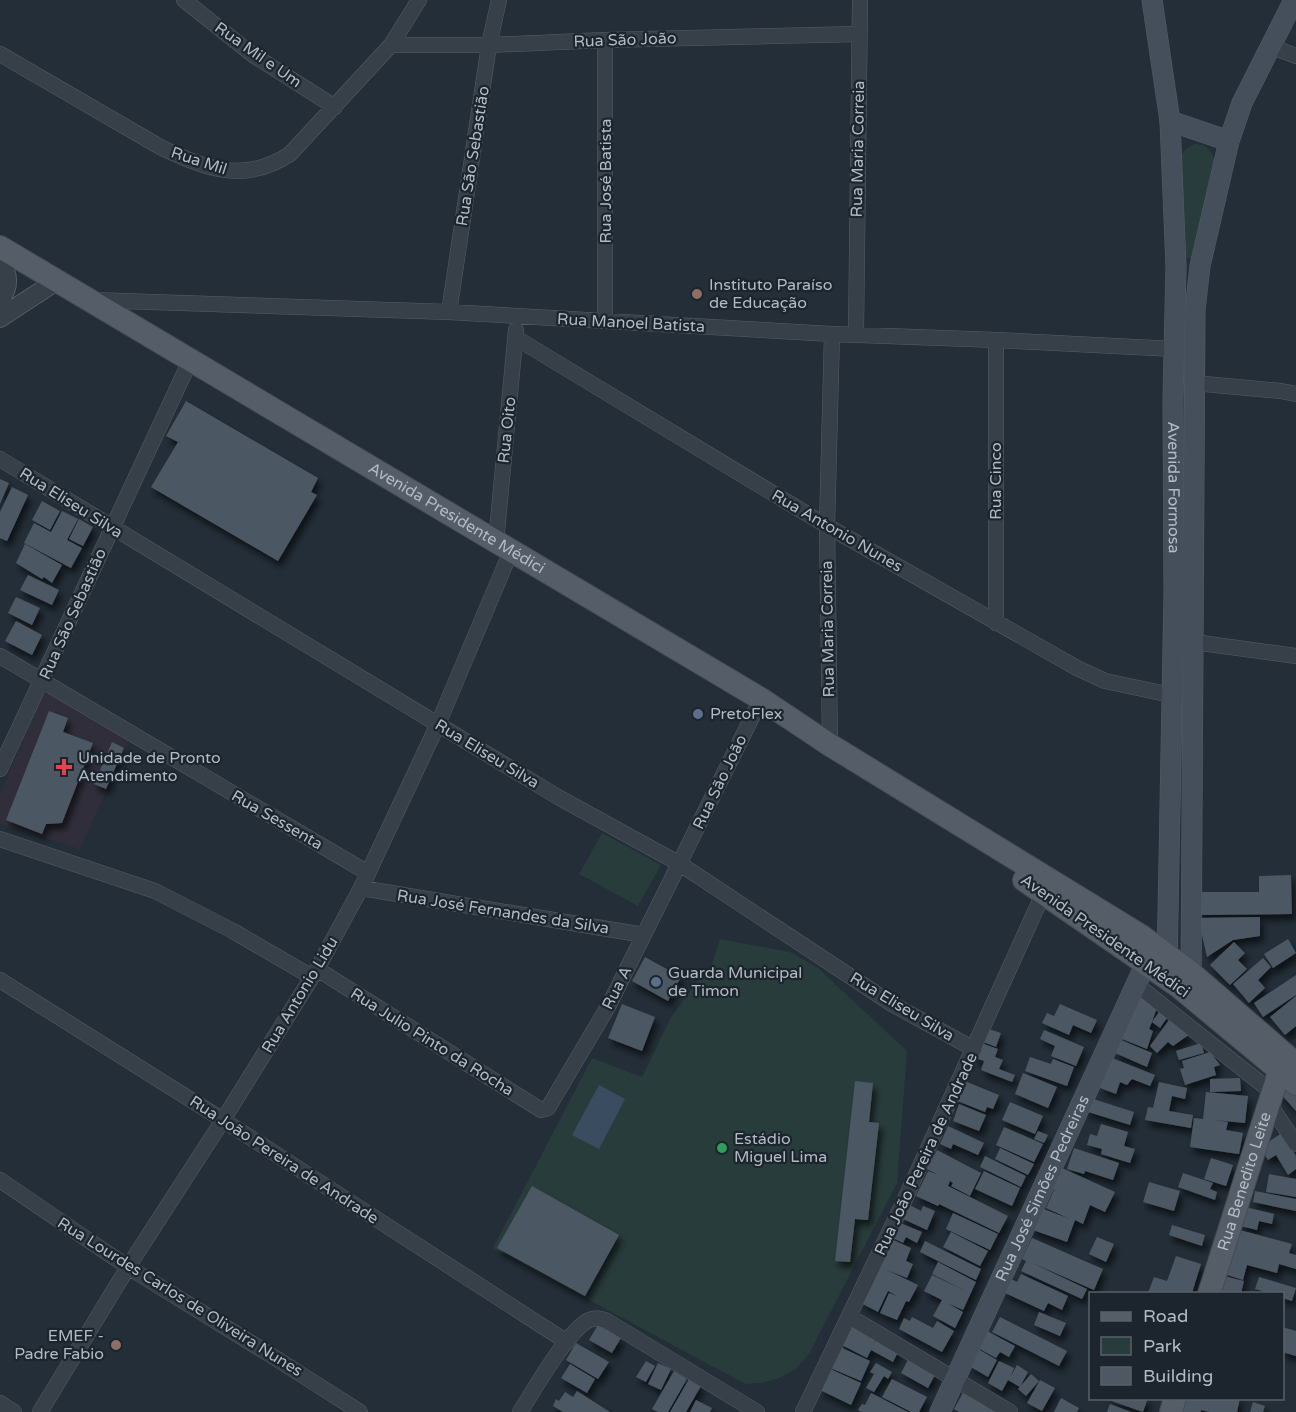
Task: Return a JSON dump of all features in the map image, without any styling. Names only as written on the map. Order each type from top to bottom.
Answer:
[{"type":"main road","name":"Avenida Formosa","points":[[1152,0],[1170,121],[1176,267],[1174,349],[1184,482],[1183,593],[1171,695],[1167,978]]},
{"type":"main road","name":"Avenida Formosa","points":[[1184,482],[1194,383],[1195,310],[1200,266],[1229,141],[1242,103],[1294,0]]},
{"type":"main road","points":[[1170,121],[1229,141]]},
{"type":"main road","name":"Avenida Presidente Médici","points":[[0,247],[761,699],[830,745],[1168,954],[1190,972],[1291,1072]]},
{"type":"main road","points":[[1176,267],[1200,266]]},
{"type":"main road","name":"Avenida Formosa","points":[[1183,593],[1194,642],[1191,996]]},
{"type":"main road","name":"Avenida Presidente Médici","points":[[910,794],[1043,894],[1141,975],[1167,978],[1291,1072]]},
{"type":"main road","name":"Rua José Simões Pedreiras","points":[[940,1412],[1141,975]]},
{"type":"main road","name":"Rua Benedito Leite","points":[[1209,1292],[1271,1099],[1291,1072]]},
{"type":"street","name":"Rua Mil e Um","points":[[184,0],[253,55],[335,107]]},
{"type":"street","name":"Rua Mil","points":[[0,54],[162,148],[188,160],[231,172],[254,171],[275,164],[290,154],[391,45],[419,0]]},
{"type":"street","name":"Rua São Sebastião","points":[[449,312],[489,45],[499,0]]},
{"type":"street","name":"Rua Maria Correia","points":[[856,334],[860,0]]},
{"type":"street","name":"Rua São João","points":[[391,45],[489,45],[859,34]]},
{"type":"street","name":"Rua José Batista","points":[[605,40],[605,321]]},
{"type":"street","points":[[1270,46],[1296,56]]},
{"type":"street","points":[[0,260],[9,279],[1,298]]},
{"type":"street","points":[[0,318],[58,280]]},
{"type":"street","name":"Rua Manoel Batista","points":[[88,300],[449,312],[832,334],[996,339],[1174,349]]},
{"type":"street","name":"Rua Oito","points":[[503,547],[517,317]]},
{"type":"street","name":"Rua Maria Correia","points":[[830,745],[827,526],[832,334]]},
{"type":"street","name":"Rua Antonio Nunes","points":[[516,338],[827,526],[1077,668],[1105,681],[1171,695]]},
{"type":"street","name":"Rua Cinco","points":[[996,339],[996,623]]},
{"type":"street","name":"Rua São Sebastião","points":[[0,769],[190,361]]},
{"type":"street","points":[[1194,383],[1296,394]]},
{"type":"street","name":"Rua Eliseu Silva","points":[[0,459],[558,797],[680,864],[892,1004],[974,1049]]},
{"type":"street","name":"Rua Antonio Lidu","points":[[40,1412],[128,1267],[315,973],[361,888],[438,724],[503,547]]},
{"type":"street","points":[[1194,642],[1296,656]]},
{"type":"street","name":"Rua Sessenta","points":[[0,656],[368,873]]},
{"type":"street","name":"Rua São João","points":[[680,864],[761,699]]},
{"type":"street","name":"Rua Julio Pinto da Rocha","points":[[0,839],[155,891],[315,973],[541,1110],[548,1108]]},
{"type":"street","name":"Rua A","points":[[548,1108],[609,1005],[680,864]]},
{"type":"street","name":"Rua José Fernandes da Silva","points":[[361,888],[644,935]]},
{"type":"street","name":"Rua João Pereira de Andrade","points":[[803,1412],[850,1317],[1043,894]]},
{"type":"street","points":[[1141,975],[1271,1099],[1296,1144]]},
{"type":"street","name":"Rua João Pereira de Andrade","points":[[0,980],[223,1120],[567,1342]]},
{"type":"street","name":"Rua Lourdes Carlos de Oliveira Nunes","points":[[0,1180],[128,1267],[360,1412]]},
{"type":"street","points":[[850,1317],[1010,1412]]},
{"type":"street","points":[[520,1412],[578,1328],[586,1322],[599,1318],[608,1320],[757,1412]]},
{"type":"street","points":[[0,1403],[14,1412]]},
{"type":"shaded area","name":"Unidade de Pronto Atendimento","points":[[44,691],[129,740],[80,849],[0,824],[0,794]]},
{"type":"green space","points":[[1195,144],[1208,148],[1215,160],[1194,256],[1185,258],[1178,159],[1187,148]]},
{"type":"green space","points":[[602,833],[661,865],[638,906],[579,874]]},
{"type":"green space","name":"Estádio Miguel Lima","points":[[720,939],[790,952],[818,968],[907,1051],[897,1183],[809,1354],[796,1369],[777,1379],[761,1383],[746,1384],[493,1248],[592,1058],[642,1077],[670,1019],[696,983],[710,970]]},
{"type":"water","points":[[599,1085],[625,1099],[599,1149],[572,1135]]},
{"type":"building","points":[[186,401],[318,478],[311,492],[317,495],[278,561],[151,487],[178,442],[166,436]]},
{"type":"building","points":[[0,479],[9,483],[0,504]]},
{"type":"building","points":[[12,487],[28,495],[7,541],[0,538],[0,512]]},
{"type":"building","points":[[42,501],[60,511],[50,530],[32,520]]},
{"type":"building","points":[[62,511],[78,519],[67,540],[82,548],[71,568],[24,543],[34,523],[51,532]]},
{"type":"building","points":[[79,519],[93,527],[83,546],[69,539]]},
{"type":"building","points":[[25,544],[62,565],[52,583],[16,563]]},
{"type":"building","points":[[28,575],[59,590],[52,605],[20,590]]},
{"type":"building","points":[[16,597],[40,608],[32,625],[8,613]]},
{"type":"building","points":[[16,621],[42,635],[32,655],[5,641]]},
{"type":"building","points":[[49,711],[68,718],[63,732],[93,743],[62,823],[46,824],[42,834],[6,820]]},
{"type":"building","points":[[112,742],[124,748],[106,789],[94,784]]},
{"type":"building","points":[[1291,875],[1292,914],[1198,915],[1198,892],[1259,892],[1259,876]]},
{"type":"building","points":[[1260,917],[1260,936],[1233,940],[1207,957],[1198,918]]},
{"type":"building","points":[[1288,939],[1296,953],[1273,968],[1264,954]]},
{"type":"building","points":[[1234,942],[1245,953],[1238,960],[1247,969],[1230,985],[1210,965]]},
{"type":"building","points":[[645,957],[681,977],[668,1001],[632,981]]},
{"type":"building","points":[[1263,958],[1271,967],[1258,980],[1265,988],[1249,1003],[1233,984]]},
{"type":"building","points":[[1296,975],[1296,995],[1263,1017],[1254,1003]]},
{"type":"building","points":[[1140,991],[1158,1005],[1149,1029],[1153,1031],[1147,1049],[1122,1039]]},
{"type":"building","points":[[1296,996],[1296,1026],[1285,1035],[1270,1017]]},
{"type":"building","points":[[622,1004],[655,1017],[642,1051],[608,1038]]},
{"type":"building","points":[[1060,1004],[1097,1020],[1091,1033],[1073,1025],[1069,1035],[1042,1023],[1047,1013],[1054,1016]]},
{"type":"building","points":[[1161,1009],[1169,1015],[1160,1028],[1152,1022]]},
{"type":"building","points":[[1169,1020],[1190,1034],[1173,1046],[1168,1042],[1157,1053],[1150,1046]]},
{"type":"building","points":[[986,1028],[1001,1033],[996,1047],[981,1041]]},
{"type":"building","points":[[1044,1030],[1084,1047],[1076,1066],[1051,1056],[1055,1046],[1040,1039]]},
{"type":"building","points":[[1121,1040],[1152,1053],[1147,1067],[1115,1053]]},
{"type":"building","points":[[981,1043],[998,1049],[995,1057],[1003,1060],[999,1069],[1015,1075],[1012,1082],[981,1070],[984,1061],[975,1058]]},
{"type":"building","points":[[1201,1043],[1204,1053],[1179,1060],[1176,1051]]},
{"type":"building","points":[[1210,1052],[1220,1065],[1214,1067],[1216,1075],[1185,1085],[1180,1069],[1184,1068],[1182,1061]]},
{"type":"building","points":[[1030,1057],[1051,1064],[1053,1059],[1074,1067],[1067,1086],[1025,1071]]},
{"type":"building","points":[[1112,1058],[1155,1075],[1150,1086],[1132,1079],[1127,1085],[1120,1082],[1116,1094],[1100,1088]]},
{"type":"building","points":[[1023,1073],[1057,1087],[1048,1108],[1015,1094]]},
{"type":"building","points":[[1240,1078],[1241,1091],[1210,1092],[1210,1079]]},
{"type":"building","points":[[855,1081],[873,1083],[869,1122],[879,1123],[868,1220],[855,1219],[850,1262],[835,1261]]},
{"type":"building","points":[[967,1082],[999,1095],[993,1109],[987,1107],[985,1112],[955,1100]]},
{"type":"building","points":[[1159,1082],[1187,1088],[1185,1099],[1172,1096],[1169,1111],[1193,1115],[1191,1128],[1145,1120],[1148,1107],[1153,1108]]},
{"type":"building","points":[[1289,1083],[1296,1091],[1296,1111],[1279,1092]]},
{"type":"building","points":[[1206,1092],[1248,1096],[1245,1123],[1214,1120],[1228,1122],[1226,1130],[1243,1133],[1239,1154],[1190,1147],[1194,1118],[1203,1119]]},
{"type":"building","points":[[1090,1098],[1134,1112],[1130,1125],[1085,1111]]},
{"type":"building","points":[[1010,1102],[1043,1116],[1035,1134],[1002,1120]]},
{"type":"building","points":[[959,1104],[986,1115],[979,1131],[953,1121]]},
{"type":"building","points":[[1101,1124],[1128,1132],[1124,1146],[1135,1149],[1130,1163],[1101,1154],[1102,1149],[1087,1145],[1090,1134],[1097,1136]]},
{"type":"building","points":[[948,1126],[984,1143],[978,1155],[953,1144],[951,1149],[940,1144]]},
{"type":"building","points":[[1004,1127],[1043,1144],[1034,1162],[996,1145]]},
{"type":"building","points":[[1038,1131],[1048,1135],[1044,1143],[1034,1139]]},
{"type":"building","points":[[1282,1133],[1296,1156],[1296,1169],[1288,1175],[1276,1155],[1268,1160],[1262,1150],[1265,1144]]},
{"type":"building","points":[[1000,1148],[1034,1164],[1028,1175],[995,1159]]},
{"type":"building","points":[[1074,1148],[1119,1163],[1113,1180],[1085,1171],[1084,1174],[1067,1169]]},
{"type":"building","points":[[937,1150],[981,1173],[970,1196],[951,1186],[953,1183],[950,1181],[948,1186],[1008,1216],[999,1233],[939,1204],[938,1206],[916,1196],[928,1171],[938,1175],[927,1169]]},
{"type":"building","points":[[985,1156],[1026,1176],[1021,1187],[980,1167]]},
{"type":"building","points":[[1211,1158],[1233,1165],[1226,1186],[1204,1179]]},
{"type":"building","points":[[1062,1168],[1115,1192],[1105,1212],[1090,1205],[1083,1224],[1075,1220],[1067,1242],[1030,1229],[1038,1207],[1070,1219],[1046,1208],[1054,1190],[1062,1193],[1052,1189]]},
{"type":"building","points":[[984,1171],[1020,1188],[1012,1206],[975,1189]]},
{"type":"building","points":[[1183,1173],[1213,1183],[1210,1189],[1217,1192],[1215,1200],[1178,1187]]},
{"type":"building","points":[[1269,1174],[1296,1179],[1296,1197],[1266,1192]]},
{"type":"building","points":[[1149,1182],[1180,1191],[1174,1211],[1143,1202]]},
{"type":"building","points":[[532,1186],[619,1235],[585,1296],[497,1248]]},
{"type":"building","points":[[1255,1191],[1296,1199],[1296,1211],[1253,1202]]},
{"type":"building","points":[[908,1204],[921,1211],[923,1206],[935,1211],[927,1230],[901,1218]]},
{"type":"building","points":[[1245,1207],[1274,1214],[1272,1224],[1259,1221],[1257,1230],[1240,1226]]},
{"type":"building","points":[[953,1213],[998,1234],[990,1250],[946,1229]]},
{"type":"building","points":[[898,1222],[922,1232],[917,1243],[906,1237],[903,1243],[891,1237]]},
{"type":"building","points":[[1172,1225],[1205,1235],[1202,1246],[1169,1235]]},
{"type":"building","points":[[1236,1229],[1292,1244],[1289,1253],[1296,1255],[1296,1269],[1279,1264],[1277,1273],[1247,1265],[1243,1280],[1224,1274]]},
{"type":"building","points":[[951,1232],[988,1251],[980,1266],[943,1247]]},
{"type":"building","points":[[1097,1237],[1114,1244],[1106,1262],[1089,1254]]},
{"type":"building","points":[[1032,1238],[1103,1269],[1094,1290],[1030,1262],[1087,1289],[1082,1299],[1021,1271],[1026,1261],[1022,1259]]},
{"type":"building","points":[[891,1239],[911,1248],[906,1261],[913,1264],[907,1278],[887,1270],[918,1285],[909,1302],[906,1301],[897,1320],[880,1313],[889,1293],[897,1296],[888,1291],[878,1312],[861,1303]]},
{"type":"building","points":[[925,1241],[981,1269],[976,1280],[920,1252]]},
{"type":"building","points":[[1176,1256],[1201,1264],[1192,1292],[1148,1292],[1154,1277],[1167,1281]]},
{"type":"building","points":[[938,1262],[976,1282],[963,1310],[947,1303],[963,1312],[955,1328],[933,1316],[942,1300],[924,1291],[932,1275],[968,1292],[932,1274]]},
{"type":"building","points":[[1021,1274],[1068,1296],[1062,1310],[1048,1303],[1044,1311],[1003,1292],[1009,1278],[1017,1282]]},
{"type":"building","points":[[1224,1276],[1244,1281],[1241,1292],[1219,1292]]},
{"type":"building","points":[[1259,1277],[1296,1288],[1292,1301],[1284,1299],[1284,1292],[1266,1292],[1255,1289]]},
{"type":"building","points":[[1039,1312],[1066,1323],[1060,1336],[1034,1325]]},
{"type":"building","points":[[912,1317],[933,1328],[937,1321],[954,1331],[942,1352],[899,1329],[904,1318],[910,1321]]},
{"type":"building","points":[[1000,1317],[1067,1351],[1059,1366],[992,1332]]},
{"type":"building","points":[[850,1324],[877,1338],[873,1346],[877,1339],[899,1350],[893,1362],[871,1350],[867,1358],[840,1344]]},
{"type":"building","points":[[598,1325],[621,1338],[612,1353],[589,1340]]},
{"type":"building","points":[[1284,1328],[1296,1331],[1296,1356],[1284,1353]]},
{"type":"building","points":[[987,1331],[1015,1346],[1009,1357],[1000,1352],[996,1358],[978,1348]]},
{"type":"building","points":[[576,1343],[609,1362],[598,1379],[566,1360]]},
{"type":"building","points":[[838,1346],[870,1361],[861,1381],[828,1367]]},
{"type":"building","points":[[978,1349],[997,1360],[988,1377],[969,1366]]},
{"type":"building","points":[[909,1358],[936,1373],[928,1388],[901,1373]]},
{"type":"building","points":[[646,1361],[655,1366],[646,1382],[636,1377]]},
{"type":"building","points":[[999,1361],[1014,1368],[1011,1376],[1017,1365],[1028,1372],[1020,1387],[1008,1380],[1002,1391],[988,1383]]},
{"type":"building","points":[[658,1363],[671,1369],[661,1390],[648,1384]]},
{"type":"building","points":[[876,1363],[892,1372],[888,1379],[884,1376],[874,1392],[866,1388],[874,1374],[870,1372]]},
{"type":"building","points":[[570,1364],[595,1379],[587,1393],[561,1378]]},
{"type":"building","points":[[828,1368],[861,1383],[851,1405],[820,1390]]},
{"type":"building","points":[[674,1371],[687,1379],[668,1412],[658,1412],[652,1409]]},
{"type":"building","points":[[1031,1374],[1039,1381],[1026,1396],[1018,1389]]},
{"type":"building","points":[[689,1379],[701,1386],[686,1412],[670,1412]]},
{"type":"building","points":[[892,1379],[927,1397],[919,1412],[911,1412],[882,1397]]},
{"type":"building","points":[[1040,1380],[1055,1388],[1042,1411],[1027,1403]]},
{"type":"building","points":[[577,1391],[610,1412],[563,1412],[553,1406],[556,1399],[559,1401],[565,1392],[573,1397]]},
{"type":"building","points":[[964,1391],[998,1407],[995,1412],[959,1412],[954,1409]]},
{"type":"building","points":[[871,1393],[908,1412],[862,1412],[858,1410],[862,1404],[865,1405]]},
{"type":"building","points":[[1061,1398],[1079,1408],[1077,1412],[1054,1412]]},
{"type":"building","points":[[696,1400],[712,1408],[710,1412],[690,1412]]},
{"type":"building","points":[[1109,1400],[1147,1400],[1143,1412]]},
{"type":"building","points":[[1184,1400],[1240,1400],[1237,1412],[1201,1410],[1201,1412],[1181,1412]]},
{"type":"building","points":[[1253,1402],[1265,1406],[1263,1412],[1250,1412]]},
{"type":"building","points":[[1110,1404],[1131,1412],[1107,1412]]},
{"type":"place","name":"Instituto Paraíso de Educação","points":[[697,294]]},
{"type":"place","name":"PretoFlex","points":[[698,714]]},
{"type":"place","name":"Unidade de Pronto Atendimento","points":[[64,767]]},
{"type":"place","name":"Guarda Municipal de Timon","points":[[656,982]]},
{"type":"place","name":"Estádio Miguel Lima","points":[[722,1148]]},
{"type":"place","name":"EMEF - Padre Fabio","points":[[116,1345]]}]
